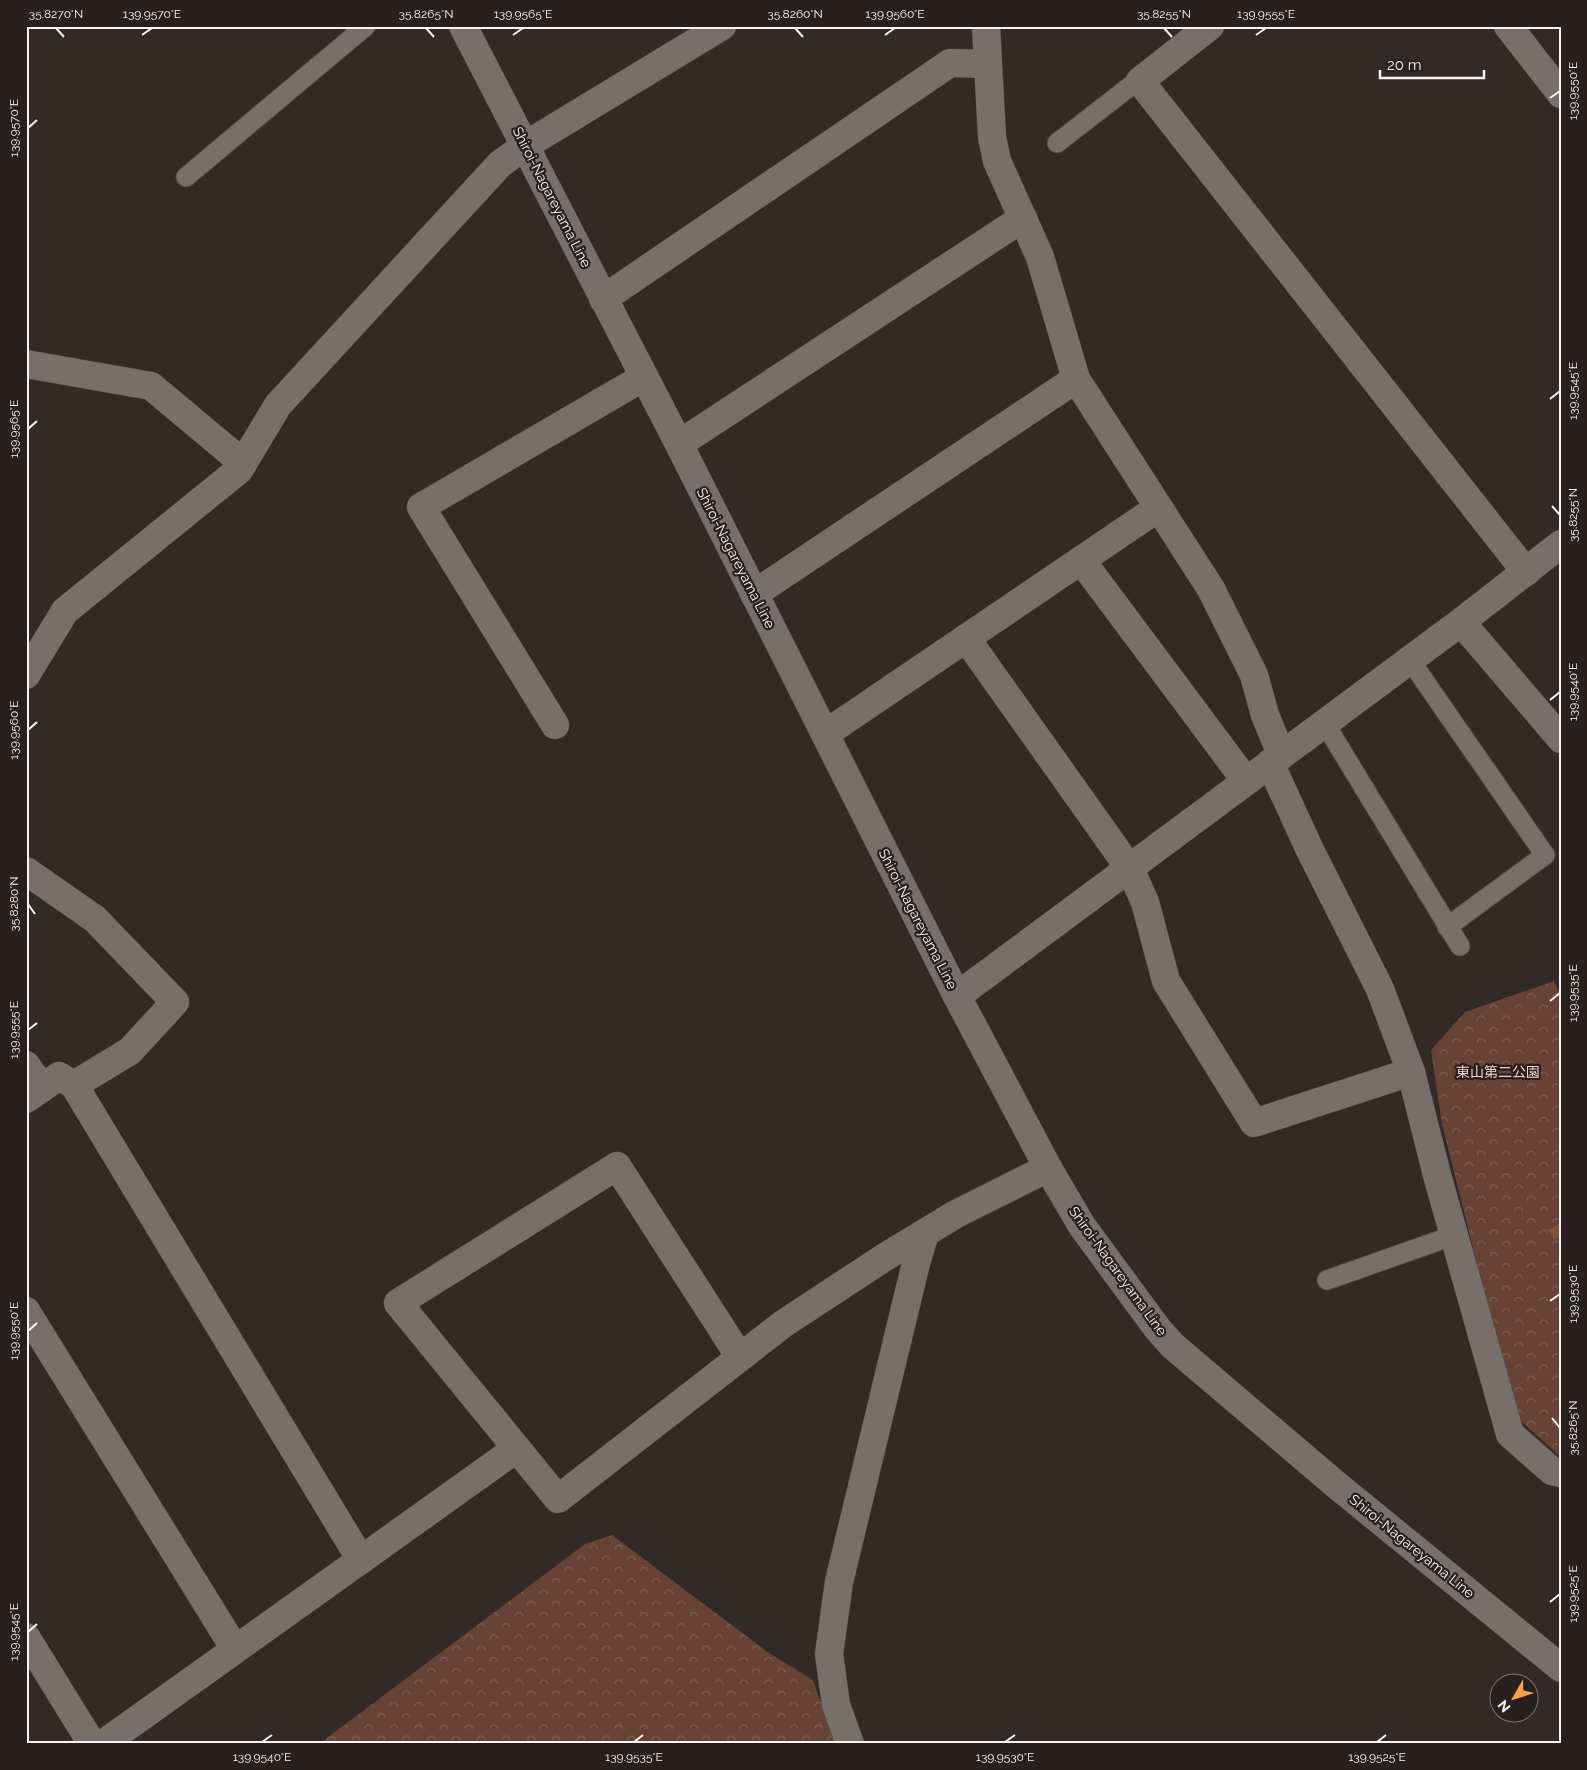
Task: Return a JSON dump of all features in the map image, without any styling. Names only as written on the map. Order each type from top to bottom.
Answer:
[{"type":"street","name":"Shiroi-Nagareyama Line","points":[[463,26],[679,444],[957,996],[1048,1168],[1082,1226],[1157,1328],[1172,1345],[1334,1483],[1561,1668]]},
{"type":"street","points":[[27,673],[65,611],[239,470],[278,405],[500,164],[526,145],[722,26]]},
{"type":"street","points":[[986,26],[992,137],[996,153],[1040,257],[1076,380],[1211,589],[1254,675],[1276,759],[1309,848],[1380,989],[1412,1072],[1510,1434],[1552,1471],[1561,1473]]},
{"type":"street","points":[[1210,26],[1140,81],[1526,572]]},
{"type":"street","points":[[1508,26],[1561,94]]},
{"type":"street","points":[[603,299],[950,63],[987,64]]},
{"type":"street","points":[[679,444],[1023,218]]},
{"type":"street","points":[[26,364],[152,386],[244,463]]},
{"type":"street","points":[[556,725],[422,508],[644,377]]},
{"type":"street","points":[[754,594],[1076,380]]},
{"type":"street","points":[[825,734],[1158,508]]},
{"type":"street","points":[[957,996],[1461,622],[1561,544]]},
{"type":"street","points":[[1081,560],[1246,781]]},
{"type":"street","points":[[1461,622],[1561,739]]},
{"type":"street","points":[[966,638],[1130,869],[1145,902],[1166,982],[1254,1123],[1412,1072]]},
{"type":"street","points":[[26,871],[95,919],[175,1002],[130,1051],[74,1085]]},
{"type":"street","points":[[26,1066],[34,1093],[58,1076],[74,1085],[361,1560]]},
{"type":"street","points":[[740,1357],[617,1166],[398,1303],[558,1499],[783,1324],[956,1214],[1048,1168]]},
{"type":"street","points":[[850,1744],[836,1705],[830,1654],[839,1582],[916,1263],[925,1233]]},
{"type":"street","points":[[26,1310],[235,1650]]},
{"type":"street","points":[[103,1744],[516,1449]]},
{"type":"street","points":[[26,1637],[92,1744]]},
{"type":"lane","points":[[186,177],[366,26]]},
{"type":"lane","points":[[1057,143],[1140,81]]},
{"type":"lane","points":[[1410,660],[1544,854],[1448,927]]},
{"type":"lane","points":[[1324,722],[1460,946]]},
{"type":"lane","points":[[1327,1280],[1455,1235]]},
{"type":"green space","name":"東山第二公園","points":[[1554,981],[1561,997],[1561,1457],[1515,1416],[1442,1124],[1431,1050],[1465,1012]]},
{"type":"green space","points":[[612,1535],[769,1653],[813,1680],[835,1744],[319,1744],[585,1544]]},
{"type":"building","points":[[1559,1224],[1561,1236],[1554,1240],[1548,1230]]}]
